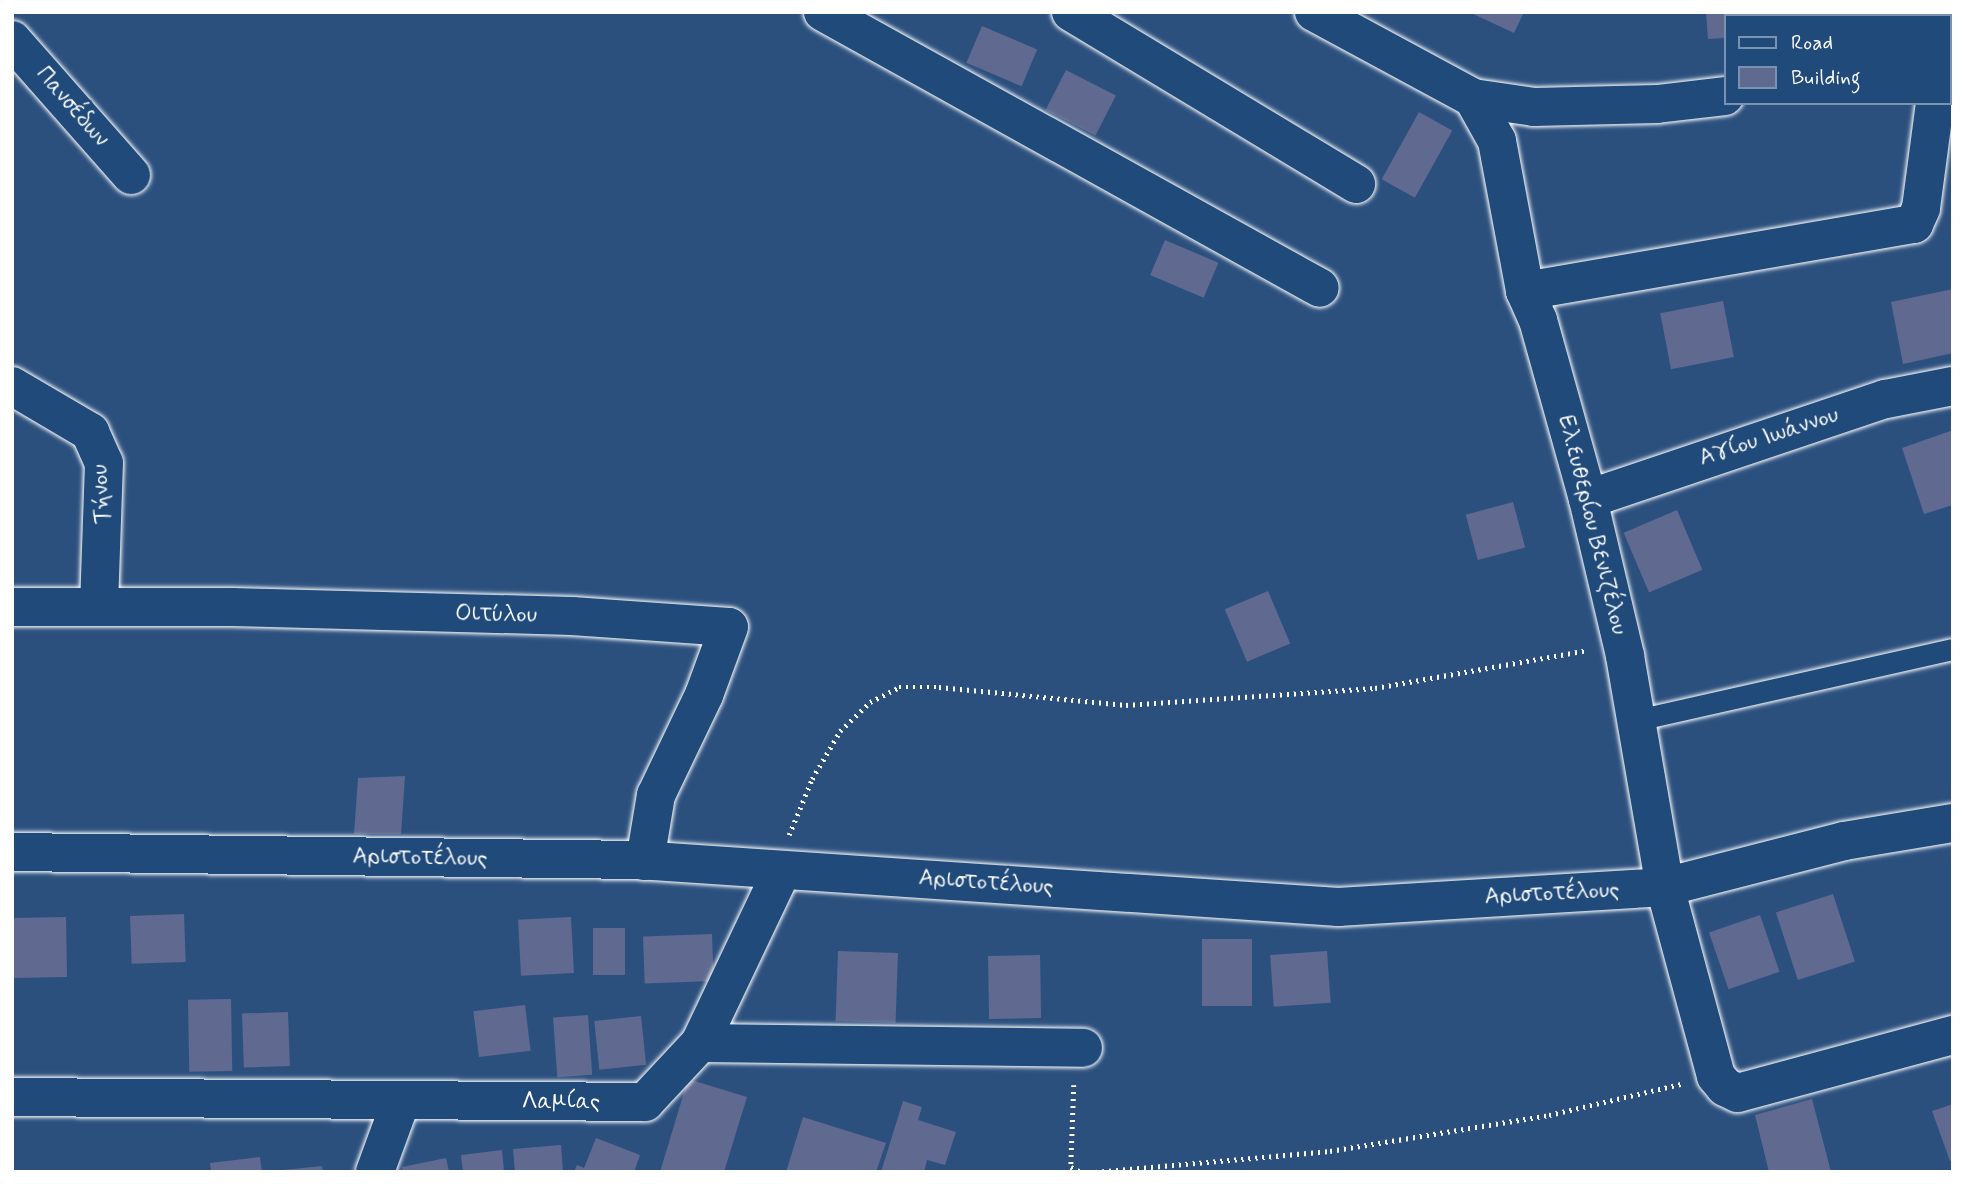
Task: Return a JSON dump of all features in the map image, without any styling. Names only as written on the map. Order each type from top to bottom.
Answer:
[{"type":"street","points":[[822,12],[1320,288]]},
{"type":"street","points":[[1071,12],[1356,184]]},
{"type":"street","points":[[1314,12],[1473,98],[1534,107],[1657,104],[1724,96]]},
{"type":"street","name":"Πανσέδων","points":[[12,40],[131,175]]},
{"type":"street","name":"Ελ.ευθερίου Βενιζέλου","points":[[1473,98],[1497,142],[1525,291],[1538,320],[1588,499],[1623,644],[1665,887],[1716,1076]]},
{"type":"street","points":[[1525,291],[1914,224],[1922,208],[1935,105]]},
{"type":"street","name":"Τήνου","points":[[12,386],[90,432],[104,463],[99,607]]},
{"type":"street","name":"Αγίου Ιωάννου","points":[[1588,499],[1886,399],[1953,386]]},
{"type":"street","name":"Οιτύλου","points":[[12,607],[572,616],[729,627],[704,695],[656,795],[645,861]]},
{"type":"street","name":"Αριστοτέλους","points":[[12,852],[645,861],[1338,907],[1665,887],[1844,841],[1953,823]]},
{"type":"street","name":"Λαμίας","points":[[12,1097],[645,1102],[700,1043],[782,870]]},
{"type":"street","points":[[1716,1076],[1725,1087],[1738,1093],[1770,1087],[1953,1035]]},
{"type":"street","points":[[700,1043],[1083,1048]]},
{"type":"street","points":[[375,1172],[401,1101]]},
{"type":"lane","points":[[1637,720],[1951,649]]},
{"type":"path","points":[[782,870],[789,834],[813,779],[840,731],[870,702],[899,687],[939,687],[1126,705],[1375,688],[1623,644]]},
{"type":"path","points":[[1081,1172],[1071,1167],[1069,1126],[1075,1071],[1083,1048]]},
{"type":"path","points":[[1095,1172],[1344,1149],[1549,1115],[1716,1076]]},
{"type":"building","points":[[1469,12],[1524,12],[1514,33]]},
{"type":"building","points":[[1706,12],[1754,12],[1724,14],[1724,38],[1708,39]]},
{"type":"building","points":[[982,26],[1037,49],[1022,86],[966,63]]},
{"type":"building","points":[[1066,70],[1116,95],[1095,136],[1046,110]]},
{"type":"building","points":[[1419,112],[1452,130],[1415,198],[1382,179]]},
{"type":"building","points":[[1165,240],[1218,263],[1204,298],[1150,275]]},
{"type":"building","points":[[1953,289],[1953,353],[1903,364],[1891,302]]},
{"type":"building","points":[[1723,301],[1734,357],[1671,369],[1660,313]]},
{"type":"building","points":[[1953,430],[1953,505],[1924,514],[1902,448]]},
{"type":"building","points":[[1513,502],[1525,547],[1478,560],[1466,515]]},
{"type":"building","points":[[1677,510],[1702,570],[1649,592],[1624,533]]},
{"type":"building","points":[[1268,591],[1290,643],[1247,662],[1225,609]]},
{"type":"building","points":[[405,776],[401,834],[354,834],[358,778]]},
{"type":"building","points":[[1833,894],[1855,962],[1798,980],[1776,913]]},
{"type":"building","points":[[184,914],[186,962],[132,964],[130,916]]},
{"type":"building","points":[[1760,915],[1780,972],[1728,989],[1709,933]]},
{"type":"building","points":[[66,917],[67,977],[13,978],[12,918]]},
{"type":"building","points":[[571,917],[574,973],[521,976],[518,920]]},
{"type":"building","points":[[593,928],[625,928],[625,975],[593,975]]},
{"type":"building","points":[[712,934],[714,981],[645,983],[643,936]]},
{"type":"building","points":[[1202,939],[1252,939],[1252,1006],[1202,1006]]},
{"type":"building","points":[[838,951],[898,953],[896,1023],[836,1021]]},
{"type":"building","points":[[1327,951],[1331,1003],[1274,1007],[1270,955]]},
{"type":"building","points":[[1040,955],[1041,1018],[989,1019],[988,956]]},
{"type":"building","points":[[231,999],[232,1071],[189,1072],[188,1000]]},
{"type":"building","points":[[525,1005],[531,1051],[479,1057],[473,1011]]},
{"type":"building","points":[[288,1012],[290,1066],[244,1068],[242,1014]]},
{"type":"building","points":[[588,1015],[592,1075],[557,1077],[553,1017]]},
{"type":"building","points":[[641,1016],[646,1065],[599,1070],[594,1021]]},
{"type":"building","points":[[688,1079],[747,1097],[724,1172],[660,1172]]},
{"type":"building","points":[[1812,1099],[1831,1172],[1769,1172],[1755,1115]]},
{"type":"building","points":[[903,1101],[922,1107],[918,1120],[956,1132],[945,1165],[927,1160],[924,1172],[881,1172]]},
{"type":"building","points":[[1953,1104],[1953,1160],[1950,1161],[1932,1111]]},
{"type":"building","points":[[803,1117],[886,1143],[876,1172],[786,1172]]},
{"type":"building","points":[[596,1138],[640,1155],[634,1172],[574,1172],[577,1165],[584,1168]]},
{"type":"building","points":[[561,1145],[563,1172],[515,1172],[513,1149]]},
{"type":"building","points":[[502,1150],[504,1172],[463,1172],[461,1155]]},
{"type":"building","points":[[260,1157],[262,1172],[211,1172],[210,1163]]},
{"type":"building","points":[[446,1158],[449,1172],[403,1172],[402,1167]]},
{"type":"building","points":[[322,1166],[323,1172],[283,1172],[283,1170]]}]
